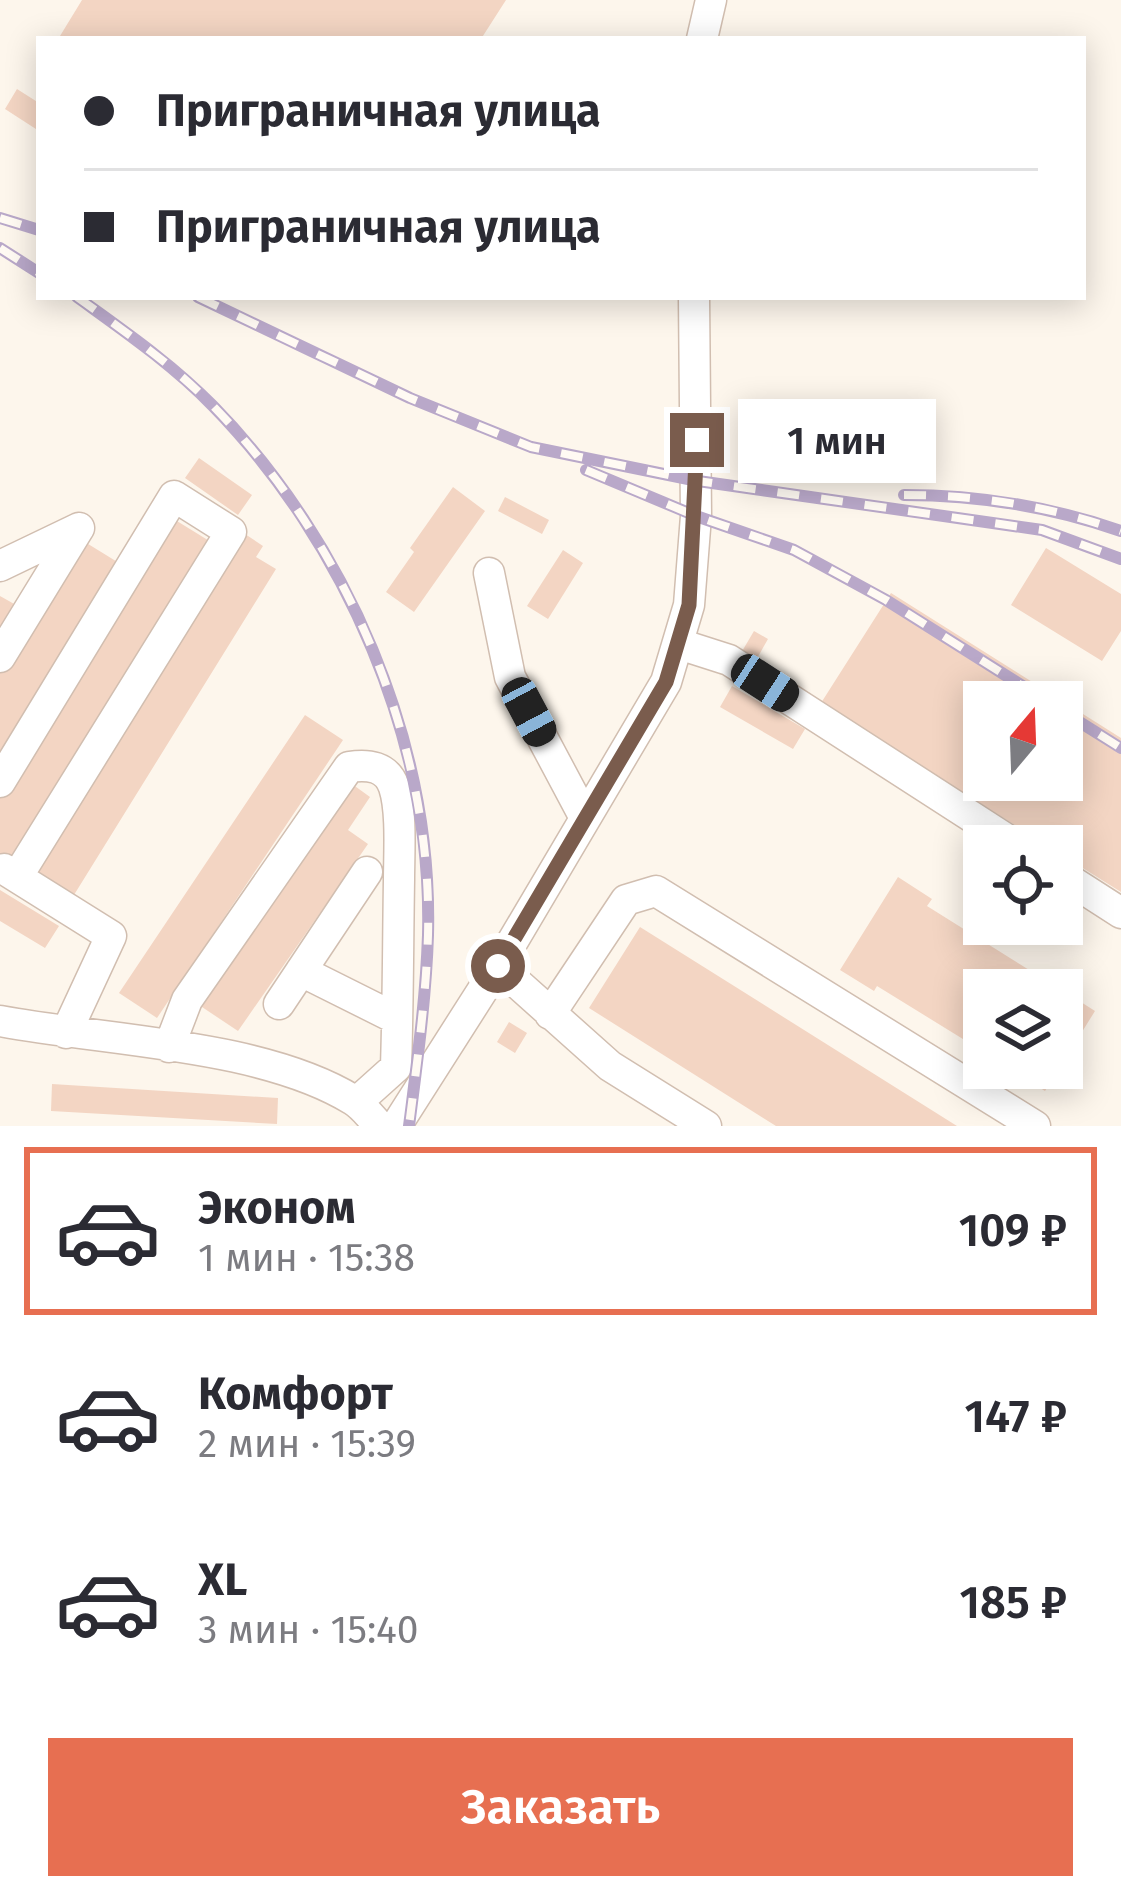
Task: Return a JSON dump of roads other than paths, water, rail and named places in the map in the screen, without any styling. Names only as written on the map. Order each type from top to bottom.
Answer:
[{"type":"street","points":[[702,36],[711,0]]},
{"type":"street","points":[[396,1126],[498,966],[666,682],[689,605],[698,481],[694,300]]},
{"type":"street","points":[[0,782],[174,496],[231,532],[9,872],[111,936],[66,1033]]},
{"type":"street","points":[[0,566],[79,528],[0,657]]},
{"type":"street","points":[[489,573],[510,677],[586,818]]},
{"type":"street","points":[[679,644],[729,660],[984,825]]},
{"type":"street","points":[[169,1048],[187,1000],[324,802],[349,767],[368,764],[386,773],[395,788],[398,1019],[395,1067],[357,1102]]},
{"type":"street","points":[[279,1004],[367,872]]},
{"type":"street","points":[[1083,889],[1121,913]]},
{"type":"street","points":[[550,1014],[626,900],[656,891],[1035,1126]]},
{"type":"street","points":[[498,966],[610,1066],[706,1126]]},
{"type":"street","points":[[301,971],[398,1019]]},
{"type":"street","points":[[0,1021],[247,1058],[357,1102],[379,1126]]},
{"type":"street","points":[[420,1126],[422,1089]]},
{"type":"railway","points":[[0,218],[36,229]]},
{"type":"railway","points":[[0,248],[36,271]]},
{"type":"railway","points":[[81,300],[181,376],[261,460],[341,582],[372,649],[397,719],[426,862],[427,959],[409,1126]]},
{"type":"railway","points":[[204,300],[410,398],[531,447],[698,481],[1042,530],[1121,559]]},
{"type":"railway","points":[[586,470],[794,550],[886,600],[1015,681]]},
{"type":"railway","points":[[904,495],[1014,504],[1121,531]]},
{"type":"railway","points":[[1083,724],[1121,748]]}]
